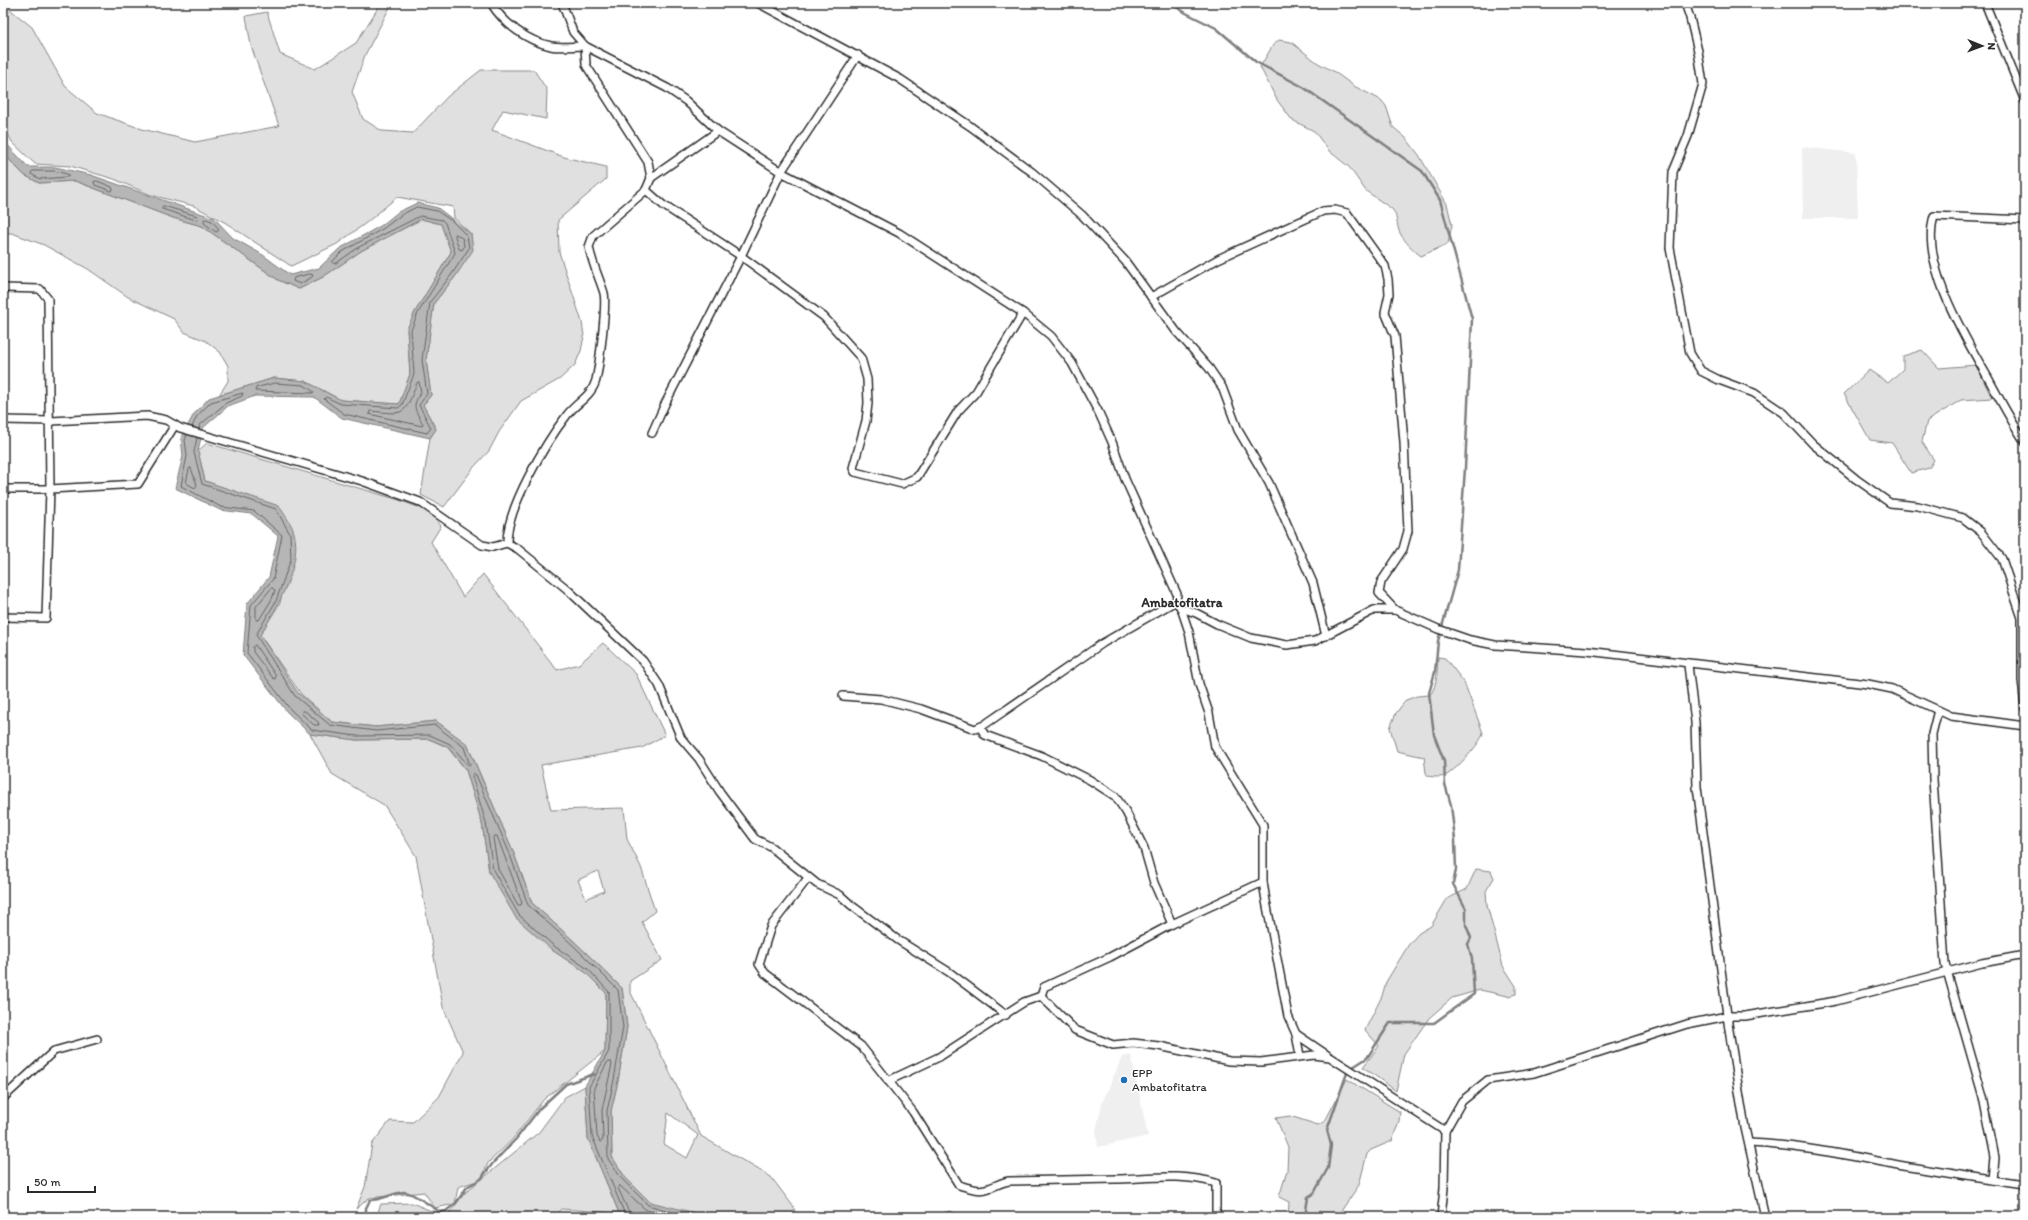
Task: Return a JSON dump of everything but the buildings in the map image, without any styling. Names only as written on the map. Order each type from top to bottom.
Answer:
[{"type":"street","points":[[491,3],[498,13],[524,35],[551,46],[585,46]]},
{"type":"street","points":[[562,3],[573,32],[585,46],[667,88],[686,101],[718,131],[781,172],[899,233],[1023,313],[1051,336],[1072,363],[1112,442],[1125,480],[1177,594],[1176,601],[1181,608],[1189,632],[1199,684],[1209,713],[1215,747],[1262,825],[1263,882],[1288,1016],[1296,1034],[1300,1056]]},
{"type":"street","points":[[758,3],[858,55],[900,79],[970,126],[1032,172],[1082,215],[1125,261],[1176,331],[1209,368],[1222,387],[1238,430],[1269,483],[1313,583],[1326,636]]},
{"type":"street","points":[[1685,3],[1698,51],[1703,84],[1688,136],[1673,172],[1670,248],[1690,353],[1701,371],[1718,380],[1754,393],[1784,413],[1813,444],[1856,480],[1890,503],[1918,506],[1963,518],[1981,532],[2002,559],[2022,618],[2022,680],[2025,708]]},
{"type":"street","points":[[1985,3],[2025,101]]},
{"type":"street","points":[[585,46],[586,65],[648,162],[651,178]]},
{"type":"street","points":[[652,433],[665,404],[741,256],[781,172],[858,55]]},
{"type":"street","points":[[507,543],[509,519],[542,451],[568,414],[586,397],[596,382],[604,313],[604,294],[588,246],[593,236],[646,190],[651,178],[718,131]]},
{"type":"street","points":[[646,190],[663,205],[741,256],[824,317],[861,358],[867,379],[868,402],[866,421],[853,468],[855,472],[902,484],[917,477],[958,411],[976,392],[1023,313]]},
{"type":"street","points":[[1151,297],[1218,259],[1323,211],[1335,210],[1347,213],[1386,266],[1389,294],[1385,312],[1395,336],[1404,442],[1408,531],[1403,549],[1381,582],[1379,594],[1395,610],[1438,629],[1470,640],[1495,645],[1587,651],[1688,665],[1717,666],[1868,684],[1892,689],[1951,716],[2025,726]]},
{"type":"street","points":[[2025,220],[1934,216],[1931,228],[1932,256],[1948,303],[2025,442]]},
{"type":"street","points":[[3,288],[40,289],[48,299],[50,421],[50,489],[46,618],[3,617]]},
{"type":"street","points":[[3,420],[50,421],[147,416],[166,420],[177,426],[195,432],[362,481],[420,502],[482,545],[493,547],[507,543],[518,549],[567,590],[642,660],[659,685],[681,738],[699,759],[720,792],[755,839],[771,847],[808,878],[840,895],[850,905],[898,940],[949,972],[1006,1015]]},
{"type":"street","points":[[3,489],[50,489],[138,484],[177,426]]},
{"type":"street","points":[[844,696],[880,699],[921,709],[975,729],[1103,643],[1176,601]]},
{"type":"street","points":[[1181,608],[1196,613],[1217,624],[1251,638],[1287,645],[1316,641],[1374,610],[1395,610]]},
{"type":"street","points":[[1688,665],[1695,722],[1697,787],[1708,883],[1727,1016],[1749,1143],[1765,1217]]},
{"type":"street","points":[[1938,710],[1932,734],[1933,779],[1945,964],[1949,971],[1983,1097],[1995,1158],[1993,1180]]},
{"type":"street","points":[[980,727],[985,735],[1042,756],[1090,780],[1115,796],[1126,812],[1144,848],[1154,883],[1172,924]]},
{"type":"street","points":[[808,878],[771,926],[759,964],[765,973],[861,1046],[913,1112],[959,1185],[975,1190],[988,1189],[1004,1182],[1019,1181],[1117,1179],[1162,1176],[1203,1179],[1216,1183],[1216,1217]]},
{"type":"street","points":[[1041,996],[1044,987],[1110,956],[1172,924],[1263,882]]},
{"type":"street","points":[[1441,1217],[1444,1188],[1445,1131],[1462,1101],[1488,1080],[1534,1073],[1687,1024],[1727,1016],[1745,1016],[1836,1001],[1949,971],[2025,955]]},
{"type":"street","points":[[888,1081],[939,1057],[1024,1002],[1041,996]]},
{"type":"street","points":[[1041,996],[1075,1030],[1113,1045],[1133,1043],[1159,1046],[1229,1061],[1261,1062],[1314,1055],[1330,1057]]},
{"type":"street","points":[[1296,1034],[1445,1131]]},
{"type":"street","points":[[3,1098],[54,1051],[97,1039]]},
{"type":"street","points":[[1749,1143],[1771,1144],[1846,1155],[2025,1185]]},
{"type":"shaded area","points":[[3,3],[5,3],[12,11],[32,27],[65,86],[97,113],[142,129],[195,142],[279,126],[251,46],[246,16],[267,12],[280,54],[315,69],[356,43],[381,3],[392,3],[365,55],[352,92],[363,119],[382,131],[413,133],[448,96],[481,70],[534,70],[547,90],[546,119],[503,110],[492,130],[564,157],[606,167],[606,179],[558,220],[559,252],[582,322],[584,336],[581,351],[575,365],[560,379],[521,401],[499,432],[489,451],[474,467],[444,507],[421,495],[430,438],[436,429],[423,405],[431,395],[426,360],[434,303],[455,277],[471,234],[454,218],[453,207],[397,197],[366,223],[337,244],[291,266],[226,223],[194,206],[151,195],[114,179],[70,166],[35,164],[12,142],[3,124]]},
{"type":"shaded area","points":[[1279,40],[1291,42],[1318,63],[1333,71],[1354,86],[1381,100],[1386,106],[1393,127],[1406,138],[1419,155],[1447,204],[1452,225],[1448,244],[1421,256],[1418,254],[1409,246],[1402,236],[1392,209],[1366,191],[1349,167],[1329,151],[1314,131],[1292,120],[1277,100],[1260,67],[1273,45]]},
{"type":"shaded area","points":[[1802,147],[1856,153],[1858,218],[1803,218]]},
{"type":"shaded area","points":[[3,153],[24,175],[39,183],[75,181],[173,218],[202,226],[278,280],[299,289],[323,277],[361,251],[422,219],[441,224],[451,252],[415,312],[407,329],[410,374],[399,404],[341,400],[305,381],[274,378],[219,395],[228,381],[228,366],[220,352],[206,341],[184,332],[174,319],[128,297],[88,269],[44,245],[12,233],[3,233]]},
{"type":"shaded area","points":[[1922,350],[1939,368],[1976,365],[1992,398],[1961,400],[1927,421],[1922,442],[1934,460],[1929,468],[1911,473],[1892,443],[1870,440],[1844,394],[1869,370],[1888,383],[1903,369],[1903,356]]},
{"type":"shaded area","points":[[207,443],[399,500],[431,512],[441,526],[431,542],[463,597],[483,574],[557,670],[579,664],[603,643],[636,674],[665,735],[642,748],[541,765],[551,810],[624,808],[627,839],[641,867],[655,911],[642,922],[662,960],[630,981],[630,991],[701,1136],[771,1177],[793,1206],[797,1217],[712,1217],[682,1211],[650,1202],[625,1177],[612,1157],[611,1111],[618,1081],[627,1027],[622,988],[532,903],[513,851],[467,744],[436,721],[376,727],[332,722],[301,694],[260,635],[280,603],[294,533],[241,494],[205,481],[198,451]],"holes":[[[598,871],[604,891],[586,899],[578,880]],[[668,1113],[698,1135],[687,1158],[664,1144]]]},
{"type":"shaded area","points":[[1438,657],[1445,658],[1464,682],[1483,733],[1473,750],[1462,762],[1443,777],[1428,776],[1426,773],[1424,757],[1397,751],[1390,728],[1396,713],[1406,700],[1417,696],[1430,695],[1433,691],[1436,682]]},
{"type":"shaded area","points":[[310,734],[356,740],[429,739],[447,747],[466,770],[482,823],[489,872],[552,950],[585,972],[606,993],[605,1051],[544,1099],[512,1140],[488,1163],[481,1180],[539,1132],[565,1097],[585,1086],[588,1138],[619,1213],[561,1209],[553,1217],[446,1217],[465,1193],[480,1180],[458,1187],[455,1204],[435,1208],[424,1192],[369,1198],[356,1209],[365,1187],[372,1144],[390,1121],[413,1122],[439,1097],[463,1052],[443,1007],[416,856],[384,805],[332,774]]},
{"type":"shaded area","points":[[1476,869],[1491,871],[1494,878],[1486,891],[1487,905],[1503,966],[1516,986],[1516,994],[1508,996],[1480,990],[1452,998],[1429,1018],[1404,1054],[1396,1091],[1363,1067],[1379,1046],[1365,1030],[1382,996],[1386,982],[1409,944],[1419,933],[1431,926],[1447,899],[1467,889]]},
{"type":"shaded area","name":"EPP Ambatofitatra","points":[[1131,1055],[1148,1136],[1098,1147],[1096,1131],[1102,1103],[1122,1057]]},
{"type":"shaded area","points":[[1347,1079],[1400,1112],[1399,1121],[1392,1141],[1371,1150],[1367,1154],[1359,1185],[1337,1217],[1288,1217],[1289,1202],[1279,1197],[1287,1171],[1288,1147],[1276,1118],[1290,1116],[1318,1125],[1325,1121]]},
{"type":"shaded area","points":[[412,1203],[446,1217],[376,1217],[381,1204]]},
{"type":"water","points":[[3,140],[28,167],[55,167],[91,175],[214,218],[233,238],[263,255],[290,275],[319,268],[339,249],[382,225],[398,212],[417,203],[438,208],[471,234],[473,250],[455,277],[434,303],[426,360],[431,395],[423,405],[436,429],[430,438],[342,418],[314,397],[255,396],[228,406],[203,428],[198,451],[205,481],[279,506],[292,526],[296,545],[295,558],[291,572],[280,599],[260,635],[298,693],[332,722],[376,727],[436,721],[467,744],[513,851],[532,903],[622,988],[627,1027],[618,1081],[611,1111],[612,1157],[625,1177],[650,1202],[712,1217],[625,1217],[619,1213],[588,1138],[585,1086],[605,1051],[606,993],[585,972],[552,950],[516,918],[489,872],[482,823],[466,770],[448,747],[429,739],[356,740],[310,734],[287,712],[243,655],[247,604],[269,577],[278,536],[252,514],[220,510],[175,488],[183,456],[181,438],[194,414],[209,398],[274,378],[305,381],[341,400],[399,404],[410,374],[407,329],[415,312],[451,252],[441,224],[421,219],[361,251],[323,277],[299,289],[278,280],[202,226],[173,218],[75,181],[39,183],[24,175],[3,153]]},
{"type":"water","points":[[950,1211],[964,1217],[930,1217]]},
{"type":"waterway","points":[[1170,3],[1216,28],[1256,62],[1303,87],[1422,171],[1440,200],[1472,319],[1465,468],[1458,570],[1438,641],[1435,672],[1429,693],[1434,735],[1444,761],[1445,784],[1451,805],[1455,840],[1456,870],[1453,884],[1466,909],[1466,925],[1471,938],[1468,944],[1472,959],[1474,994],[1434,1023],[1390,1023],[1367,1058],[1353,1067]]},
{"type":"waterway","points":[[1305,1217],[1308,1197],[1314,1193],[1328,1168],[1331,1145],[1327,1130],[1347,1073]]},
{"type":"waterway","points":[[366,1217],[366,1208],[370,1200],[380,1199],[404,1192],[417,1197],[440,1212],[446,1211],[456,1203],[467,1187],[481,1179],[493,1163],[516,1139],[540,1108],[566,1084],[594,1074]]},
{"type":"place","name":"EPP Ambatofitatra","points":[[1124,1080]]},
{"type":"district","name":"Ambatofitatra","points":[[1182,602]]}]
